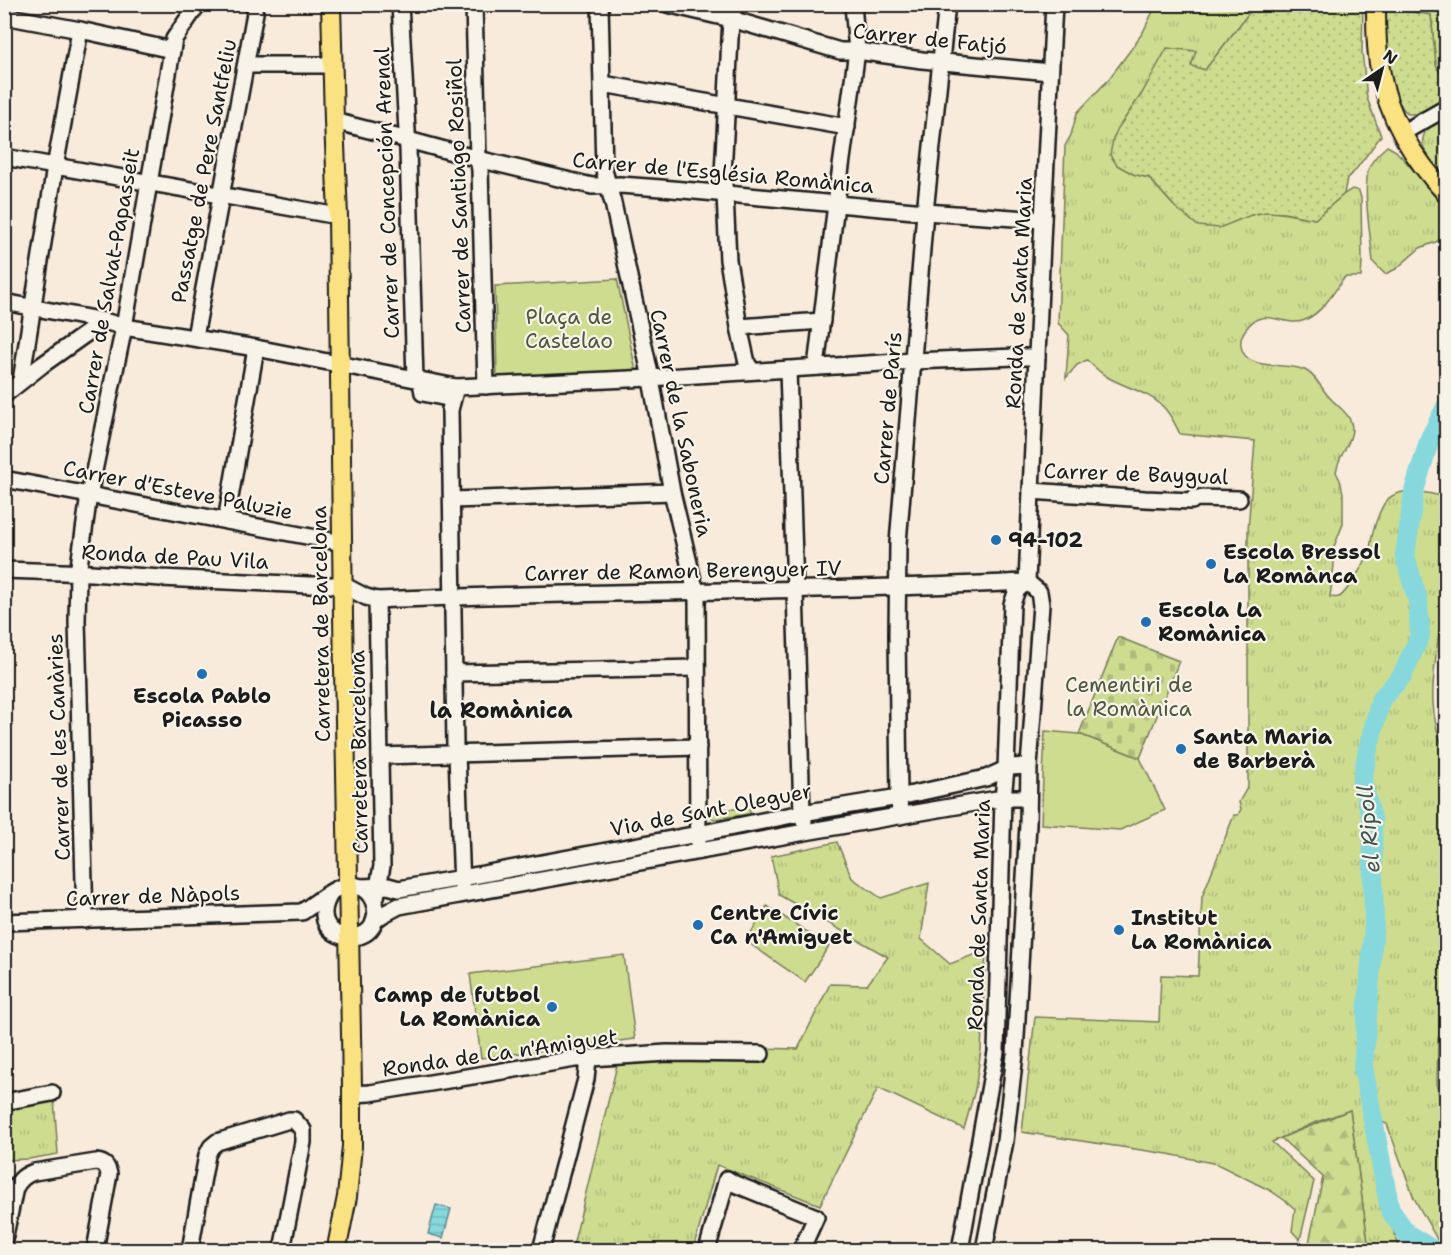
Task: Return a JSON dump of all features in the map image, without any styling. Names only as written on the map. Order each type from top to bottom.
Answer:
[{"type":"main road","name":"Carretera de Barcelona","points":[[331,4],[338,216],[343,585],[354,886],[349,937],[352,1146],[347,1197],[336,1248]]},
{"type":"main road","points":[[1376,4],[1379,68],[1386,95],[1402,133],[1420,162],[1443,190]]},
{"type":"street","name":"Carrer de Salvat-Papasseit","points":[[78,573],[89,495],[124,327],[174,39],[198,4]]},
{"type":"street","name":"Carrer de Concepción Arenal","points":[[400,4],[418,380]]},
{"type":"street","name":"Carrer de Santiago Rosiñol","points":[[474,4],[486,386]]},
{"type":"street","name":"Carrer de la Saboneria","points":[[600,4],[604,170],[650,378],[672,492],[697,591],[698,851]]},
{"type":"street","name":"Carrer de Fatjó","points":[[667,4],[733,12],[840,51],[1050,72]]},
{"type":"street","points":[[816,367],[858,51],[852,4]]},
{"type":"street","name":"Carrer de París","points":[[900,816],[898,543],[925,212],[947,4]]},
{"type":"street","name":"Ronda de Santa Maria","points":[[960,1251],[996,1052],[1003,798],[1012,604],[1017,590],[1027,582],[1054,4]]},
{"type":"street","points":[[733,12],[723,174],[728,260],[747,363],[752,371]]},
{"type":"street","name":"Passatge de Pere Santfeliu","points":[[195,337],[255,13]]},
{"type":"street","points":[[4,16],[172,50]]},
{"type":"street","points":[[21,381],[55,167],[81,30]]},
{"type":"street","points":[[246,65],[332,65]]},
{"type":"street","points":[[603,84],[847,127]]},
{"type":"street","points":[[1402,133],[1446,108]]},
{"type":"street","name":"Carrer de l'Església Romànica","points":[[334,122],[592,186],[620,185],[837,205],[1043,220]]},
{"type":"street","points":[[4,157],[338,216]]},
{"type":"street","points":[[4,302],[124,327],[195,337],[339,364],[418,380],[454,393],[486,386],[913,361],[1037,357]]},
{"type":"street","points":[[4,395],[104,321]]},
{"type":"street","points":[[740,327],[822,321]]},
{"type":"street","points":[[226,521],[256,348]]},
{"type":"street","points":[[788,369],[802,813],[805,832]]},
{"type":"street","points":[[454,393],[450,410],[455,746],[462,895]]},
{"type":"street","name":"Carrer d'Esteve Paluzie","points":[[4,479],[343,543]]},
{"type":"street","name":"Carrer de Baygual","points":[[1031,491],[1145,499],[1239,500]]},
{"type":"street","points":[[453,500],[672,492]]},
{"type":"street","name":"Ronda de Pau Vila","points":[[4,570],[343,585]]},
{"type":"street","name":"Carrer de les Canàries","points":[[78,573],[77,621],[85,920]]},
{"type":"street","name":"Ronda de Santa Maria","points":[[984,1251],[1005,1142],[1016,1054],[1029,766],[1041,605],[1039,592],[1027,582]]},
{"type":"street","name":"Carrer de Ramon Berenguer IV","points":[[343,585],[377,600],[453,596],[795,591],[1027,582]]},
{"type":"street","name":"Carretera Barcelona","points":[[374,921],[382,866],[377,600]]},
{"type":"street","points":[[454,673],[698,668]]},
{"type":"street","points":[[380,756],[698,747]]},
{"type":"street","name":"Via de Sant Oleguer","points":[[354,886],[388,886],[399,889],[462,878],[802,813],[899,797],[986,778],[1010,767],[1029,766]]},
{"type":"street","name":"Via de Sant Oleguer","points":[[349,937],[362,935],[374,921],[399,906],[1003,798],[1029,798]]},
{"type":"street","points":[[349,937],[336,934],[302,912],[340,887],[354,886],[367,892],[375,903]]},
{"type":"street","points":[[399,889],[392,896],[392,901],[399,906]]},
{"type":"street","points":[[330,929],[326,922],[324,906],[331,893]]},
{"type":"street","name":"Carrer de Nàpols","points":[[4,922],[302,912]]},
{"type":"street","name":"Ronda de Ca n'Amiguet","points":[[352,1094],[571,1060],[667,1053],[761,1054]]},
{"type":"street","points":[[541,1251],[586,1079],[588,1059]]},
{"type":"street","points":[[4,1102],[52,1093]]},
{"type":"street","points":[[190,1251],[210,1147],[216,1142],[294,1120],[303,1130],[303,1142],[282,1251]]},
{"type":"street","points":[[4,1240],[15,1188],[25,1175],[96,1162],[103,1163],[109,1174],[95,1251]]},
{"type":"street","points":[[707,1251],[727,1179],[816,1217],[801,1251]]},
{"type":"green space","points":[[1156,5],[1255,5],[1205,70],[1191,66],[1195,51],[1141,95],[1125,118],[1112,154],[1117,165],[1133,174],[1149,178],[1181,211],[1251,215],[1275,212],[1315,219],[1344,194],[1352,189],[1359,191],[1361,198],[1361,277],[1345,277],[1323,307],[1305,320],[1290,322],[1260,318],[1246,329],[1241,342],[1244,354],[1250,360],[1268,365],[1297,367],[1310,373],[1350,420],[1351,437],[1336,472],[1343,493],[1343,524],[1333,549],[1334,565],[1330,597],[1342,595],[1359,571],[1369,552],[1382,507],[1388,499],[1398,493],[1412,491],[1446,497],[1446,543],[1440,594],[1445,610],[1437,647],[1433,701],[1436,727],[1446,753],[1446,1031],[1438,1038],[1437,1085],[1446,1126],[1446,1250],[1443,1250],[1414,1198],[1387,1124],[1368,1117],[1387,1215],[1401,1250],[1369,1250],[1350,1110],[1272,1142],[1314,1181],[1300,1240],[1292,1231],[1295,1209],[1271,1191],[1217,1164],[1168,1154],[1022,1132],[1035,1017],[1159,1022],[1161,975],[1198,976],[1202,897],[1234,815],[1238,815],[1241,809],[1239,802],[1248,786],[1248,530],[1255,441],[1180,434],[1166,410],[1154,399],[1116,382],[1097,370],[1087,360],[1077,365],[1066,378],[1069,335],[1058,323],[1065,146],[1071,135],[1077,113],[1108,80],[1129,52],[1143,32]]},
{"type":"green space","points":[[1255,5],[1363,5],[1362,51],[1367,98],[1381,136],[1347,178],[1344,194],[1315,219],[1266,212],[1251,215],[1219,228],[1198,226],[1175,207],[1149,178],[1133,174],[1117,165],[1110,155],[1113,139],[1167,48],[1196,51],[1191,66],[1205,70]]},
{"type":"green space","points":[[1385,5],[1446,5],[1446,84],[1436,65],[1431,15],[1385,8]]},
{"type":"green space","points":[[1385,8],[1431,15],[1436,65],[1446,84],[1446,99],[1424,112],[1408,114],[1393,91],[1387,64]]},
{"type":"green space","points":[[1446,115],[1446,177],[1427,155],[1423,142],[1429,127]]},
{"type":"green space","points":[[1387,146],[1396,151],[1446,210],[1446,238],[1420,248],[1396,269],[1385,274],[1373,262],[1366,189],[1370,165]]},
{"type":"green space","name":"Plaça de Castelao","points":[[617,279],[636,371],[497,380],[495,286]]},
{"type":"green space","name":"Cementiri de la Romànica","points":[[1118,637],[1179,661],[1140,758],[1079,734]]},
{"type":"green space","points":[[1045,731],[1079,734],[1140,758],[1165,810],[1120,830],[1041,824]]},
{"type":"green space","points":[[709,809],[750,809],[750,814],[714,819],[707,813]]},
{"type":"green space","points":[[837,842],[852,878],[881,898],[929,883],[921,939],[950,964],[986,950],[981,1050],[975,1090],[964,1129],[878,1088],[820,1205],[717,1165],[693,1250],[572,1250],[617,1065],[658,1046],[798,1049],[830,984],[867,985],[888,957],[779,895],[771,856]]},
{"type":"green space","points":[[767,906],[829,946],[805,982],[746,941]]},
{"type":"green space","name":"Camp de futbol La Romànica","points":[[624,955],[635,1039],[481,1058],[470,974]]},
{"type":"green space","points":[[54,1099],[58,1154],[5,1160],[5,1107]]},
{"type":"green space","points":[[1350,1110],[1369,1250],[1311,1250],[1309,1243],[1323,1177],[1281,1138]]},
{"type":"water","points":[[436,1205],[451,1209],[443,1238],[428,1234]]},
{"type":"waterway","name":"el Ripoll","points":[[1433,1250],[1407,1234],[1390,1210],[1363,1067],[1374,924],[1372,819],[1362,781],[1381,699],[1402,676],[1420,636],[1418,601],[1405,556],[1414,491],[1430,438],[1446,407]]},
{"type":"place","name":"94-102","points":[[996,540]]},
{"type":"place","name":"Escola Bressol La Romànca","points":[[1211,564]]},
{"type":"place","name":"Escola La Romànica","points":[[1146,622]]},
{"type":"place","name":"Escola Pablo Picasso","points":[[202,674]]},
{"type":"place","name":"Santa Maria de Barberà","points":[[1181,749]]},
{"type":"place","name":"Centre Cívic Ca n'Amiguet","points":[[698,925]]},
{"type":"place","name":"Institut La Romànica","points":[[1119,930]]},
{"type":"place","name":"Camp de futbol La Romànica","points":[[552,1007]]},
{"type":"district","name":"la Romànica","points":[[501,710]]}]
